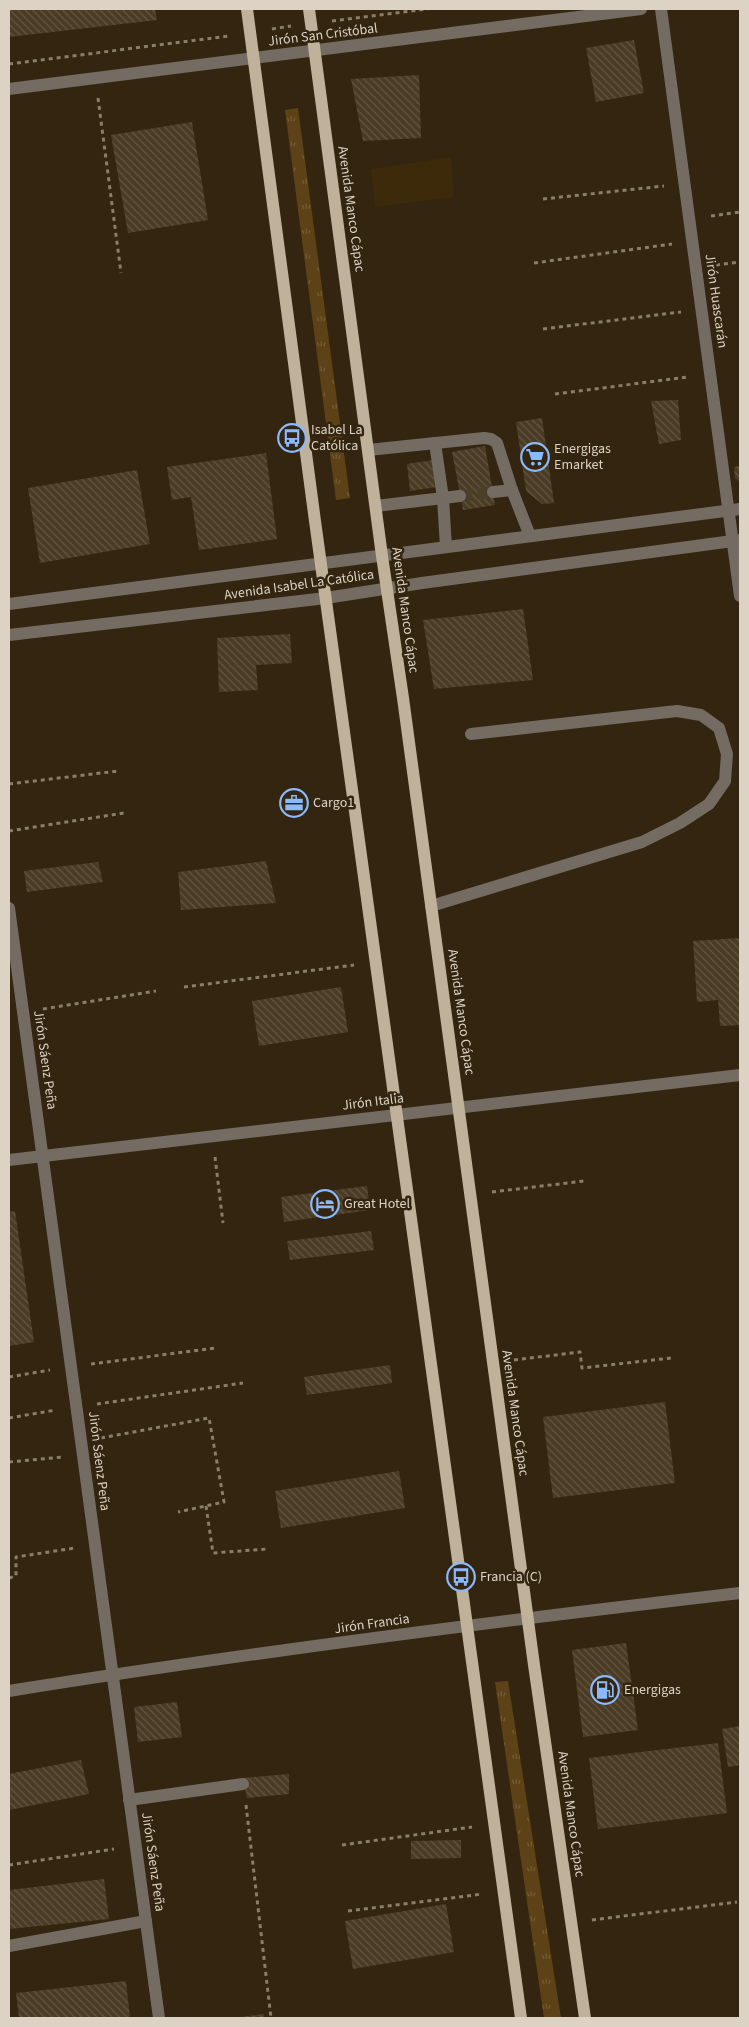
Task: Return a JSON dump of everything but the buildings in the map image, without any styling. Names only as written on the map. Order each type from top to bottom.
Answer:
[{"type":"main road","points":[[247,9],[321,564],[521,2018]]},
{"type":"main road","name":"Avenida Manco Cápac","points":[[309,9],[382,556],[585,2018]]},
{"type":"street","name":"Jirón San Cristóbal","points":[[9,89],[315,52],[641,9]]},
{"type":"street","name":"Jirón Huascarán","points":[[661,9],[710,374],[735,510],[740,596]]},
{"type":"street","points":[[368,450],[484,438],[491,439],[497,443],[512,490],[530,536]]},
{"type":"street","points":[[435,443],[443,498],[446,547]]},
{"type":"street","points":[[493,492],[512,490]]},
{"type":"street","points":[[376,506],[460,496]]},
{"type":"street","name":"Avenida Isabel La Católica","points":[[9,604],[735,510]]},
{"type":"street","name":"Avenida Isabel La Católica","points":[[9,635],[326,598],[737,540]]},
{"type":"street","points":[[431,906],[642,842],[680,823],[710,804],[725,781],[727,754],[719,728],[701,715],[685,712],[667,712],[471,734]]},
{"type":"street","name":"Jirón Sáenz Peña","points":[[9,908],[159,2018]]},
{"type":"street","name":"Jirón Italia","points":[[9,1160],[740,1075]]},
{"type":"street","name":"Jirón Francia","points":[[9,1690],[112,1674],[528,1618],[740,1593]]},
{"type":"street","points":[[129,1800],[243,1784]]},
{"type":"street","points":[[9,1946],[146,1921]]},
{"type":"path","points":[[9,64],[428,9]]},
{"type":"path","points":[[95,78],[121,274]]},
{"type":"path","points":[[543,199],[685,183]]},
{"type":"path","points":[[690,220],[740,212]]},
{"type":"path","points":[[534,262],[693,242]]},
{"type":"path","points":[[543,329],[702,309]]},
{"type":"path","points":[[555,394],[710,374]]},
{"type":"path","points":[[9,784],[118,771]]},
{"type":"path","points":[[9,831],[124,813]]},
{"type":"path","points":[[184,987],[376,963]]},
{"type":"path","points":[[23,1012],[156,991]]},
{"type":"path","points":[[213,1136],[222,1223]]},
{"type":"path","points":[[470,1195],[584,1181]]},
{"type":"path","points":[[9,1377],[216,1348]]},
{"type":"path","points":[[493,1363],[580,1352],[582,1368],[671,1358]]},
{"type":"path","points":[[9,1418],[243,1383]]},
{"type":"path","points":[[9,1462],[82,1448],[209,1418],[224,1502],[178,1512]]},
{"type":"path","points":[[206,1506],[213,1552],[267,1549]]},
{"type":"path","points":[[9,1578],[16,1576],[16,1556],[95,1545]]},
{"type":"path","points":[[243,1784],[271,2018]]},
{"type":"path","points":[[342,1845],[494,1824]]},
{"type":"path","points":[[9,1865],[135,1846]]},
{"type":"path","points":[[348,1911],[504,1892]]},
{"type":"path","points":[[571,1923],[737,1902]]},
{"type":"shaded area","points":[[451,157],[454,197],[375,207],[371,169]]},
{"type":"green space","points":[[298,108],[350,498],[336,500],[285,110]]},
{"type":"green space","points":[[508,1681],[561,2018],[544,2018],[495,1682]]},
{"type":"tunnel","points":[[460,496],[493,492]]},
{"type":"place","name":"Isabel La Católica","points":[[292,438]]},
{"type":"place","name":"Energigas Emarket","points":[[535,457]]},
{"type":"place","name":"Cargo1","points":[[294,803]]},
{"type":"place","name":"Great Hotel","points":[[325,1204]]},
{"type":"place","name":"Francia (C)","points":[[461,1577]]},
{"type":"place","name":"Energigas","points":[[605,1690]]}]
